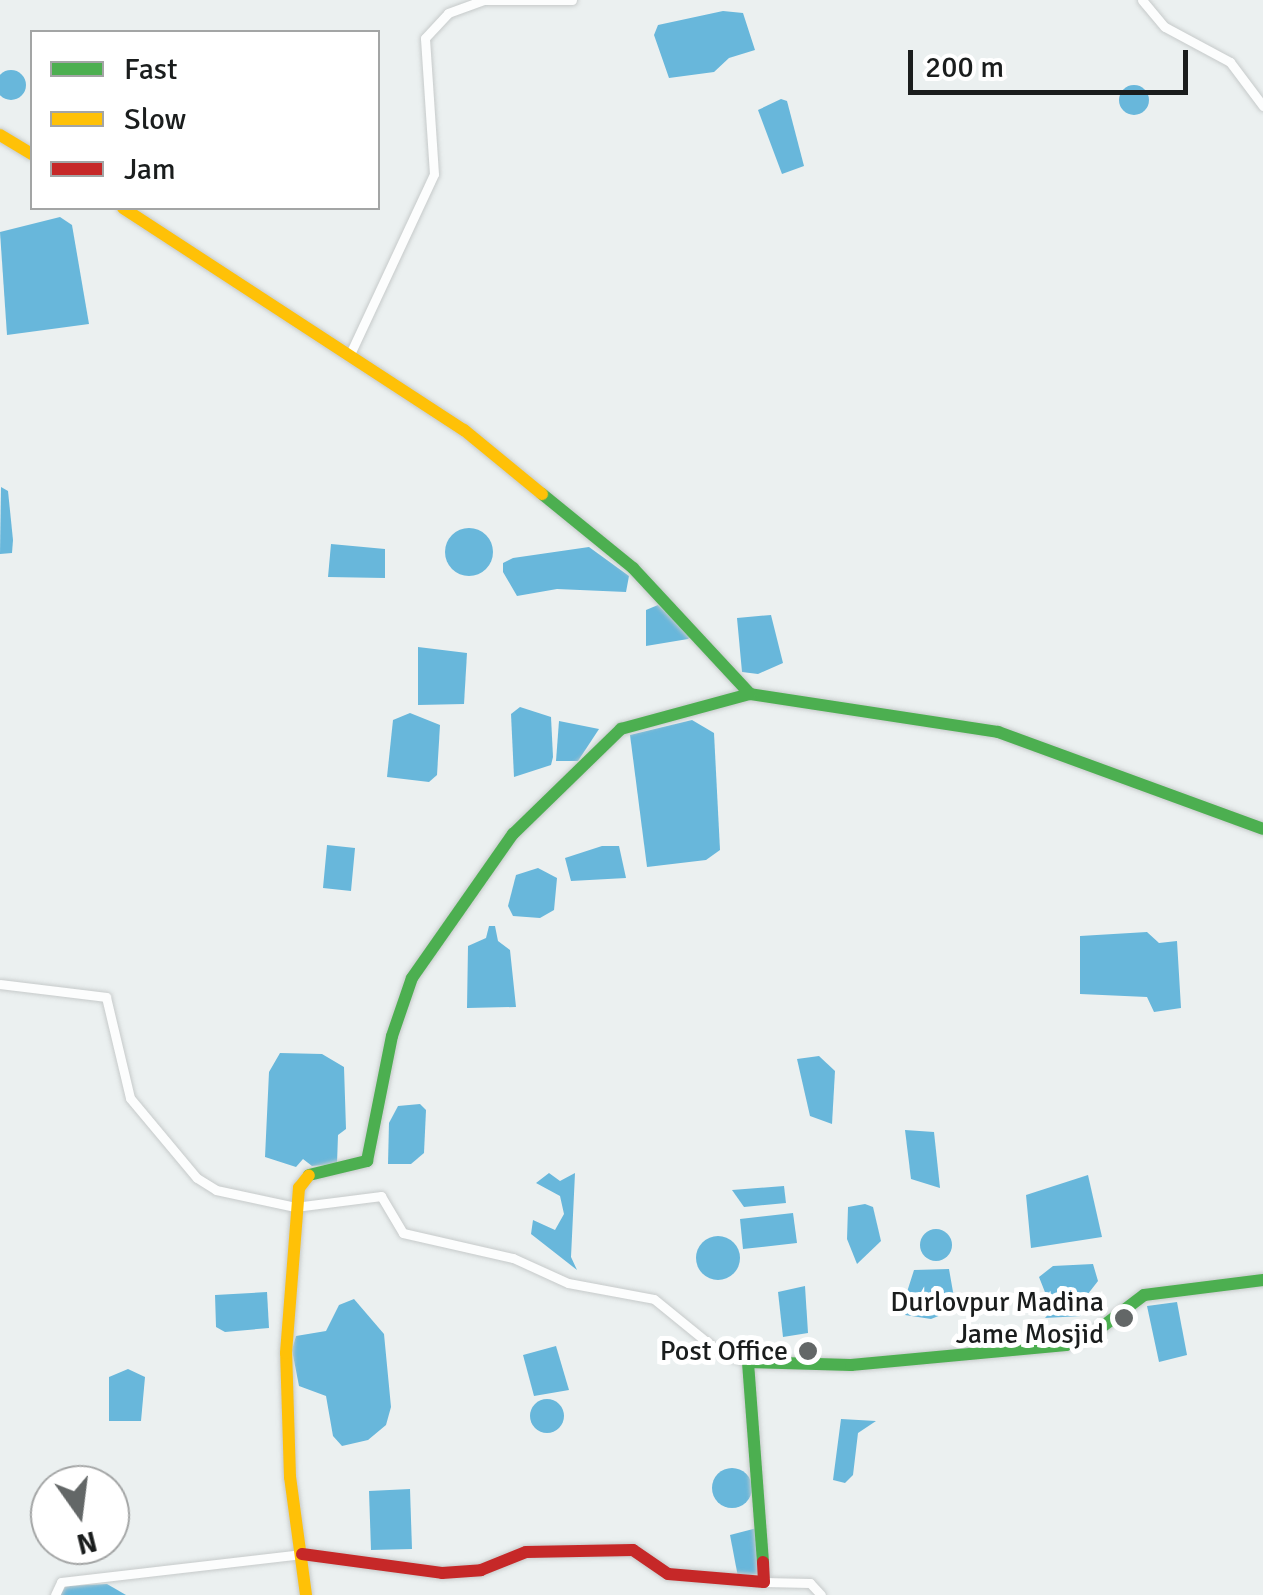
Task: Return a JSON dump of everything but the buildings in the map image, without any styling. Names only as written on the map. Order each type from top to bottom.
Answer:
[{"type":"street","points":[[351,352],[434,174],[426,38],[448,12],[484,0],[572,0]]},
{"type":"street","points":[[1142,0],[1166,27],[1230,62],[1263,106]]},
{"type":"street","points":[[0,134],[30,153]]},
{"type":"street","points":[[126,210],[351,352],[464,430],[634,568],[750,694]]},
{"type":"street","points":[[306,1595],[290,1476],[286,1352],[294,1207],[308,1175],[367,1161],[377,1136],[392,1036],[412,978],[488,864],[621,729],[750,694],[998,732],[1263,830]]},
{"type":"street","points":[[0,984],[106,997],[130,1098],[186,1165],[240,1200],[294,1207],[381,1196],[403,1233],[513,1258],[568,1283],[654,1299],[719,1352],[748,1362],[852,1365],[1066,1345],[1090,1336],[1144,1295],[1263,1280]]},
{"type":"street","points":[[748,1362],[764,1582]]},
{"type":"street","points":[[56,1595],[56,1585],[66,1582],[302,1554],[442,1573],[481,1570],[526,1552],[633,1550],[668,1574],[810,1583],[821,1595]]},
{"type":"water","points":[[723,11],[743,13],[755,50],[729,58],[714,72],[669,78],[654,35],[658,25]]},
{"type":"water","points":[[5,71],[17,71],[25,79],[25,91],[17,99],[5,99],[-1,93],[-1,77]]},
{"type":"water","points":[[1134,85],[1145,89],[1149,100],[1145,111],[1134,115],[1123,111],[1119,100],[1123,89]]},
{"type":"water","points":[[781,99],[787,101],[804,166],[782,174],[758,110]]},
{"type":"water","points":[[60,217],[72,225],[89,324],[7,335],[0,232]]},
{"type":"water","points":[[1,487],[8,491],[13,540],[12,553],[0,554]]},
{"type":"water","points":[[469,528],[486,535],[493,552],[486,569],[469,576],[452,569],[445,552],[452,535]]},
{"type":"water","points":[[331,544],[385,549],[385,578],[328,577]]},
{"type":"water","points":[[589,547],[629,576],[626,592],[557,589],[517,596],[503,572],[503,563],[513,558]]},
{"type":"water","points":[[658,605],[691,636],[688,639],[646,646],[646,610]]},
{"type":"water","points":[[771,615],[783,663],[758,674],[742,672],[737,618]]},
{"type":"water","points":[[418,647],[467,653],[464,704],[418,705]]},
{"type":"water","points":[[520,707],[551,717],[553,757],[551,765],[514,777],[511,714]]},
{"type":"water","points":[[410,713],[440,725],[437,775],[429,782],[387,777],[393,720]]},
{"type":"water","points":[[692,720],[714,733],[720,850],[706,860],[647,867],[630,735]]},
{"type":"water","points":[[559,721],[599,729],[578,761],[556,761]]},
{"type":"water","points":[[327,845],[355,848],[351,891],[323,888]]},
{"type":"water","points":[[602,846],[619,846],[626,878],[571,881],[565,858]]},
{"type":"water","points":[[538,868],[557,878],[554,910],[540,918],[513,916],[508,906],[516,875]]},
{"type":"water","points":[[489,926],[495,926],[498,941],[510,950],[516,1007],[467,1008],[468,946],[486,938]]},
{"type":"water","points":[[1147,932],[1159,943],[1177,941],[1181,1008],[1154,1012],[1147,997],[1080,994],[1080,936]]},
{"type":"water","points":[[280,1053],[322,1054],[344,1067],[346,1129],[338,1135],[337,1164],[312,1166],[303,1159],[296,1167],[265,1157],[269,1072]]},
{"type":"water","points":[[819,1056],[835,1071],[832,1124],[810,1116],[797,1059]]},
{"type":"water","points":[[420,1104],[426,1110],[424,1153],[411,1164],[388,1164],[389,1123],[398,1106]]},
{"type":"water","points":[[905,1130],[934,1132],[940,1188],[911,1179]]},
{"type":"water","points":[[549,1173],[560,1181],[575,1173],[571,1257],[577,1270],[531,1234],[533,1220],[555,1230],[564,1214],[560,1196],[536,1183]]},
{"type":"water","points":[[1088,1175],[1102,1237],[1031,1248],[1026,1195]]},
{"type":"water","points":[[784,1186],[786,1203],[744,1207],[732,1190]]},
{"type":"water","points":[[848,1207],[873,1207],[881,1241],[857,1264],[847,1239]]},
{"type":"water","points":[[793,1213],[797,1243],[743,1249],[740,1219]]},
{"type":"water","points":[[936,1229],[948,1233],[952,1245],[948,1257],[936,1261],[924,1257],[920,1245],[924,1233]]},
{"type":"water","points":[[718,1236],[733,1243],[740,1258],[733,1273],[718,1280],[703,1273],[696,1258],[703,1243]]},
{"type":"water","points":[[1093,1264],[1098,1281],[1077,1308],[1081,1316],[1045,1318],[1052,1310],[1039,1277],[1053,1266]]},
{"type":"water","points":[[949,1269],[956,1309],[931,1319],[905,1315],[904,1309],[922,1306],[920,1297],[907,1292],[914,1270]]},
{"type":"water","points":[[805,1286],[808,1333],[783,1337],[778,1292]]},
{"type":"water","points":[[267,1292],[269,1328],[225,1332],[216,1327],[215,1295]]},
{"type":"water","points":[[354,1299],[384,1334],[391,1407],[386,1425],[368,1440],[342,1446],[333,1436],[326,1396],[299,1386],[292,1350],[296,1336],[326,1331],[339,1305]]},
{"type":"water","points":[[1177,1302],[1187,1355],[1159,1362],[1147,1306]]},
{"type":"water","points":[[556,1346],[569,1390],[534,1396],[523,1355]]},
{"type":"water","points":[[128,1369],[145,1377],[141,1421],[109,1421],[109,1377]]},
{"type":"water","points":[[547,1399],[559,1404],[564,1416],[559,1428],[547,1433],[535,1428],[530,1416],[535,1404]]},
{"type":"water","points":[[841,1419],[876,1421],[858,1433],[853,1475],[845,1483],[833,1480]]},
{"type":"water","points":[[732,1468],[746,1474],[752,1488],[746,1502],[732,1508],[718,1502],[712,1488],[718,1474]]},
{"type":"water","points":[[410,1489],[412,1549],[371,1550],[369,1491]]},
{"type":"water","points":[[757,1528],[758,1574],[738,1577],[730,1535]]},
{"type":"water","points":[[107,1584],[126,1595],[60,1595],[66,1586]]},
{"type":"traffic: fast","points":[[542,494],[633,568],[750,694],[998,732],[1263,829]]},
{"type":"traffic: fast","points":[[309,1175],[367,1161],[392,1036],[412,978],[513,834],[621,729],[750,694]]},
{"type":"traffic: fast","points":[[763,1562],[748,1362],[851,1365],[1066,1345],[1090,1336],[1144,1295],[1263,1280]]},
{"type":"traffic: slow","points":[[0,135],[30,153]]},
{"type":"traffic: slow","points":[[126,210],[464,430],[542,494]]},
{"type":"traffic: slow","points":[[306,1595],[290,1477],[286,1353],[299,1188],[309,1175]]},
{"type":"traffic: jam","points":[[302,1554],[442,1573],[481,1570],[526,1552],[633,1550],[668,1574],[764,1582],[763,1562]]},
{"type":"place","name":"Durlovpur Madina Jame Mosjid","points":[[1124,1318]]},
{"type":"place","name":"Post Office","points":[[808,1351]]}]
